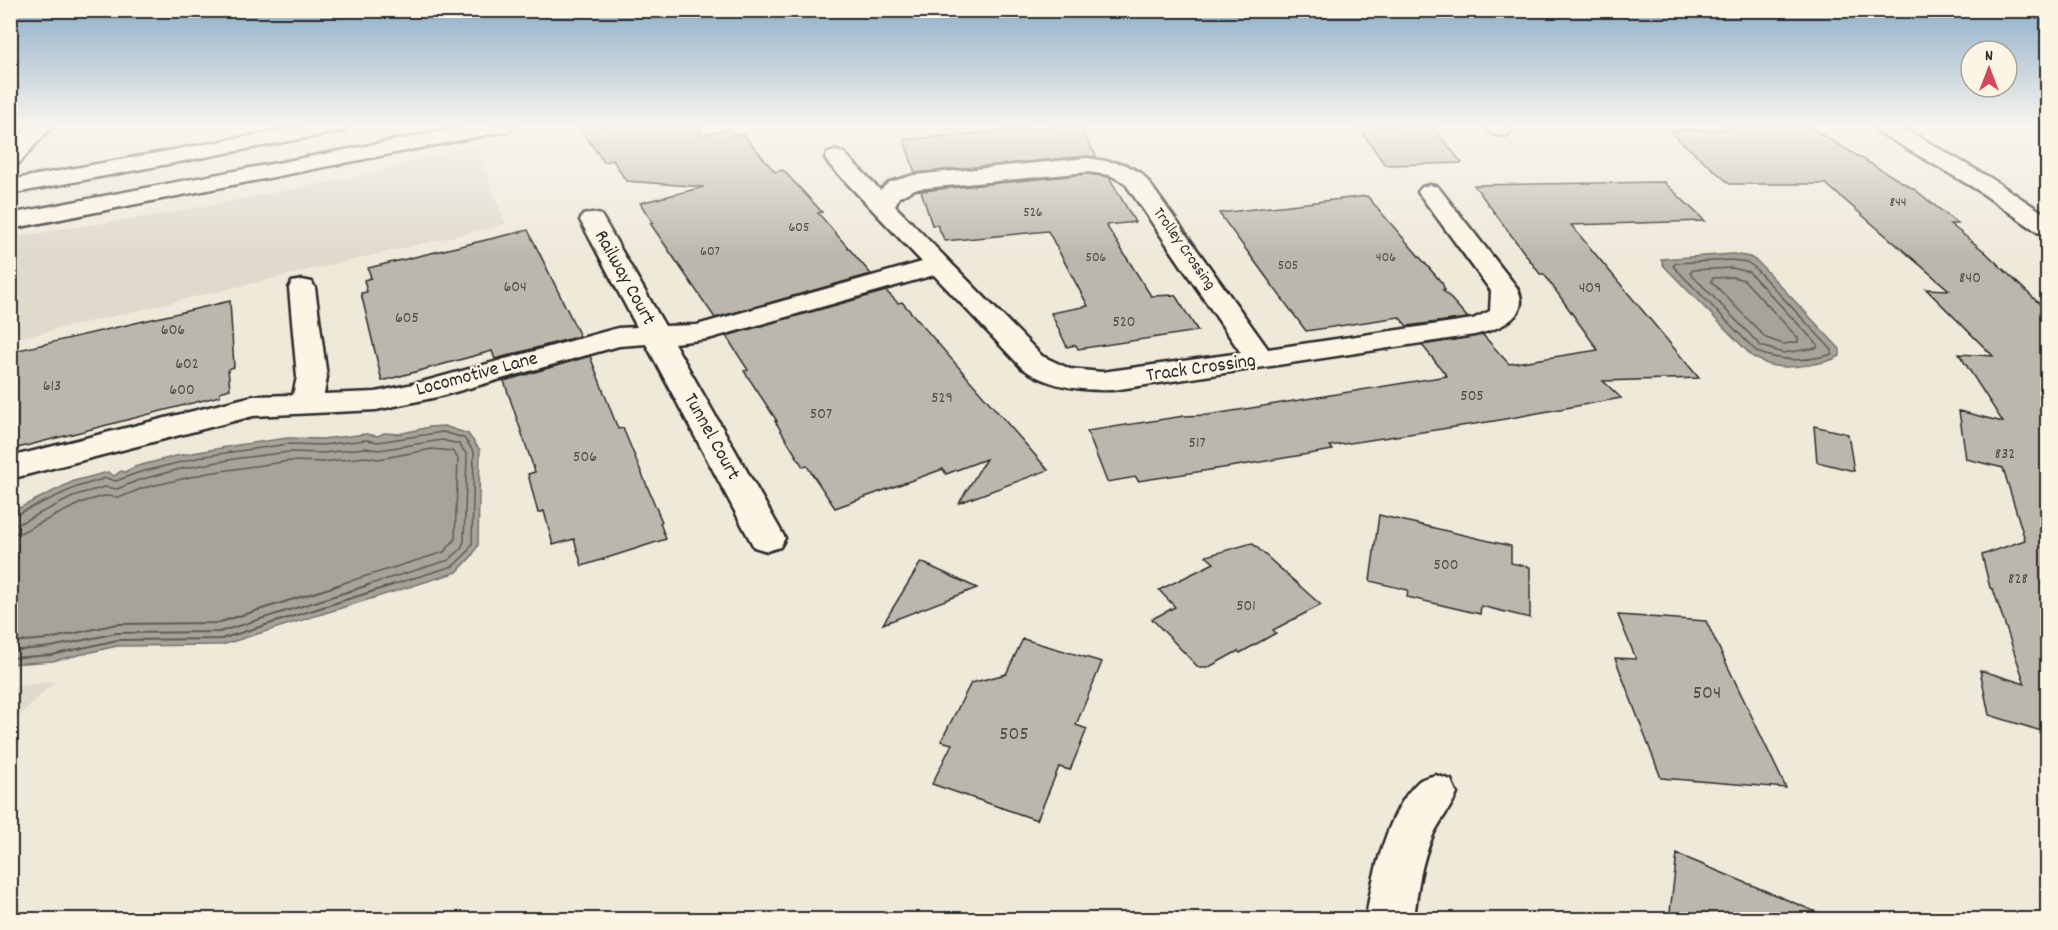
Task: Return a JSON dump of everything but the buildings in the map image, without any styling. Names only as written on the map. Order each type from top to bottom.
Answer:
[{"type":"street","points":[[10,187],[104,169]]},
{"type":"street","points":[[10,222],[279,169]]},
{"type":"street","name":"Track Crossing","points":[[846,169],[1032,362],[1055,375],[1092,382],[1261,360],[1490,323],[1502,315],[1507,304],[1505,291],[1430,192]]},
{"type":"street","name":"Trolley Crossing","points":[[883,206],[885,197],[891,190],[914,182],[1042,169]]},
{"type":"street","name":"Trolley Crossing","points":[[1117,169],[1133,178],[1142,189],[1261,360]]},
{"type":"street","points":[[1959,169],[2047,227]]},
{"type":"street","name":"Railway Court","points":[[592,220],[655,335]]},
{"type":"street","name":"Locomotive Lane","points":[[10,468],[253,406],[376,400],[426,390],[618,337],[698,333],[940,266]]},
{"type":"street","points":[[302,288],[312,377],[307,404]]},
{"type":"street","name":"Tunnel Court","points":[[655,335],[767,538]]},
{"type":"street","points":[[1390,920],[1392,898],[1412,831],[1425,806],[1435,794]]},
{"type":"shaded area","points":[[384,169],[485,169],[506,224],[11,340],[11,238],[154,216],[361,176]]},
{"type":"shaded area","points":[[55,681],[11,724],[11,687]]},
{"type":"water","points":[[1733,254],[1750,257],[1758,262],[1840,349],[1840,356],[1816,364],[1786,367],[1770,365],[1753,357],[1664,266],[1661,259]]},
{"type":"water","points":[[444,426],[468,434],[480,450],[478,545],[472,556],[457,572],[222,645],[117,646],[53,661],[11,664],[11,512],[74,481],[108,472],[114,476],[121,471],[125,472],[134,467],[176,456],[288,438],[322,439],[366,434],[378,436],[384,433],[399,434]]}]
